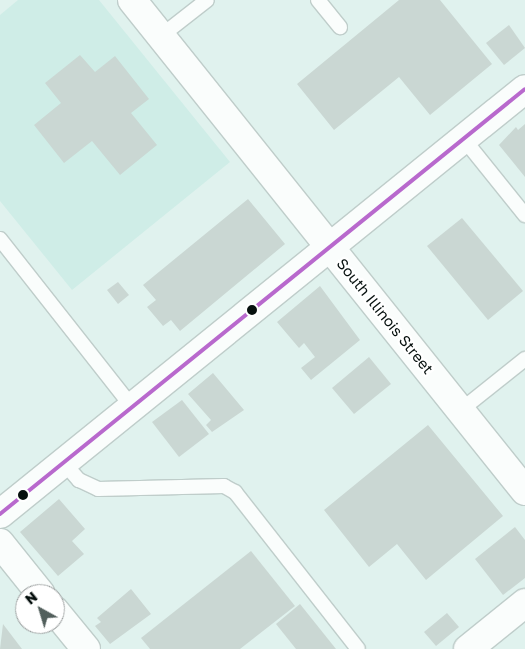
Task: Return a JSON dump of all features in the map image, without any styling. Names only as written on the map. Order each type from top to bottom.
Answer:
[{"type":"street","name":"South Illinois Street","points":[[132,0],[525,491]]},
{"type":"street","points":[[0,514],[463,138],[522,96]]},
{"type":"street","points":[[0,543],[33,584]]},
{"type":"street","points":[[468,649],[525,603]]},
{"type":"street","points":[[65,623],[86,649]]},
{"type":"lane","points":[[161,36],[207,0]]},
{"type":"lane","points":[[318,0],[340,27]]},
{"type":"lane","points":[[463,138],[525,215]]},
{"type":"lane","points":[[0,239],[132,407]]},
{"type":"lane","points":[[461,410],[525,359]]},
{"type":"lane","points":[[64,462],[79,480],[98,489],[224,486],[235,492],[358,649]]},
{"type":"shaded area","points":[[18,0],[99,0],[230,162],[72,290],[0,201],[0,15]]},
{"type":"building","points":[[399,0],[440,0],[492,64],[430,115],[399,77],[334,130],[297,84]]},
{"type":"building","points":[[509,25],[525,48],[504,65],[486,43]]},
{"type":"building","points":[[80,55],[95,72],[115,56],[149,99],[131,113],[157,145],[120,175],[92,141],[64,163],[34,125],[61,103],[45,83]]},
{"type":"building","points":[[525,124],[525,177],[499,145],[516,127],[518,130]]},
{"type":"building","points":[[248,199],[285,244],[180,331],[171,320],[163,326],[147,307],[156,300],[143,285]]},
{"type":"building","points":[[462,218],[523,291],[488,320],[427,246]]},
{"type":"building","points":[[118,282],[129,295],[118,304],[107,290]]},
{"type":"building","points":[[320,286],[360,340],[311,380],[301,368],[315,357],[304,343],[299,348],[277,322]]},
{"type":"building","points":[[369,357],[391,384],[354,414],[332,388]]},
{"type":"building","points":[[213,373],[244,410],[212,432],[206,425],[211,420],[188,394]]},
{"type":"building","points":[[182,400],[209,434],[179,457],[152,422]]},
{"type":"building","points":[[428,425],[503,516],[426,580],[397,544],[369,567],[324,510]]},
{"type":"building","points":[[59,499],[85,529],[72,541],[84,554],[58,576],[20,532]]},
{"type":"building","points":[[515,527],[525,540],[525,578],[503,595],[475,559]]},
{"type":"building","points":[[251,551],[295,606],[240,649],[150,649],[141,638]]},
{"type":"building","points":[[131,589],[151,614],[110,644],[95,626],[101,622],[97,618]]},
{"type":"building","points":[[300,604],[336,649],[296,649],[276,624]]},
{"type":"building","points":[[447,613],[459,627],[436,646],[424,632]]},
{"type":"building","points":[[3,624],[22,649],[0,649]]},
{"type":"transit line","points":[[0,514],[525,89]]}]
